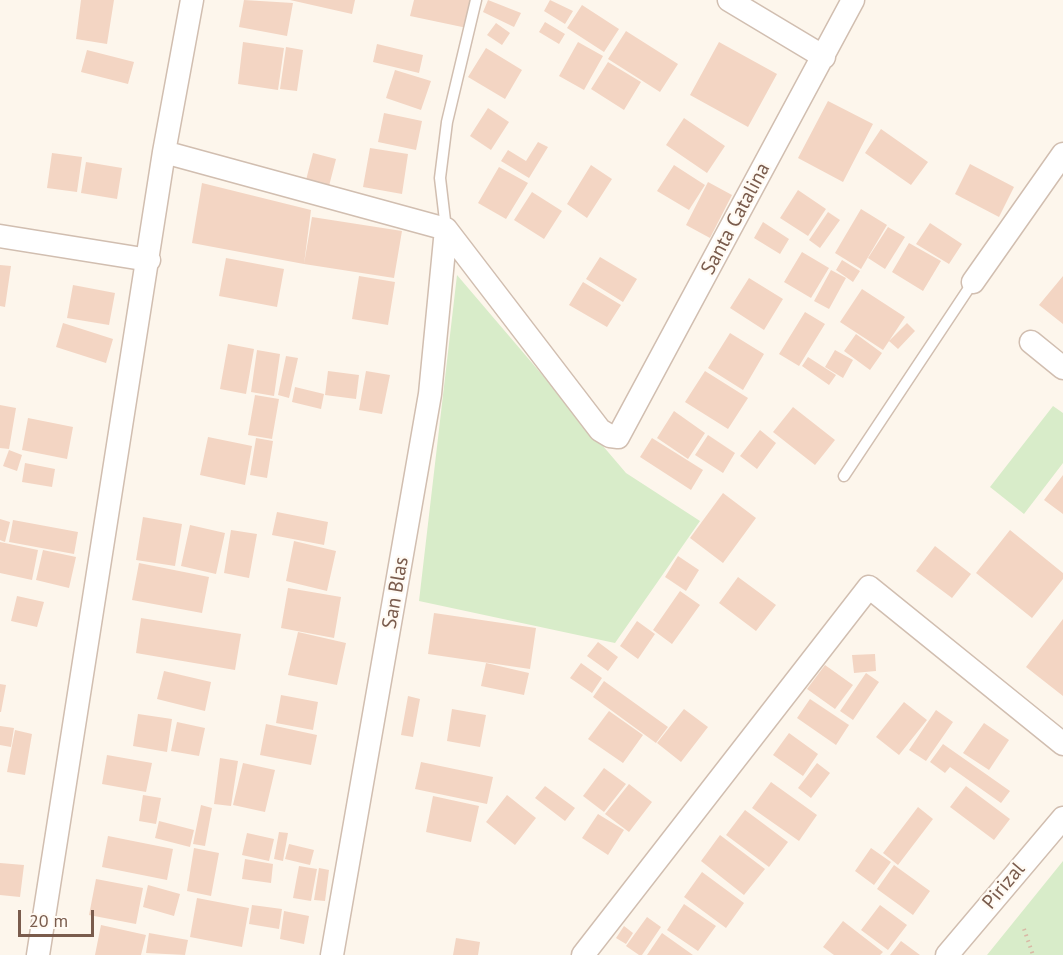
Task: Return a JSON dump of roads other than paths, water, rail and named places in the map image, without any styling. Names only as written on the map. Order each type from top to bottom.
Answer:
[{"type":"street","points":[[38,955],[149,260],[164,152],[192,0]]},
{"type":"street","points":[[729,0],[824,57]]},
{"type":"street","name":"Santa Catalina","points":[[446,229],[600,429],[610,436],[618,437],[854,0]]},
{"type":"street","points":[[164,152],[446,229]]},
{"type":"street","points":[[973,282],[1063,154]]},
{"type":"street","name":"San Blas","points":[[332,955],[430,394],[446,229]]},
{"type":"street","points":[[0,236],[149,260]]},
{"type":"street","points":[[1031,342],[1063,368]]},
{"type":"street","points":[[583,955],[869,587],[1063,744]]},
{"type":"street","name":"Pirizal","points":[[947,955],[1063,818]]},
{"type":"lane","points":[[446,229],[440,178],[447,122],[476,0]]},
{"type":"lane","points":[[844,476],[973,282]]}]
